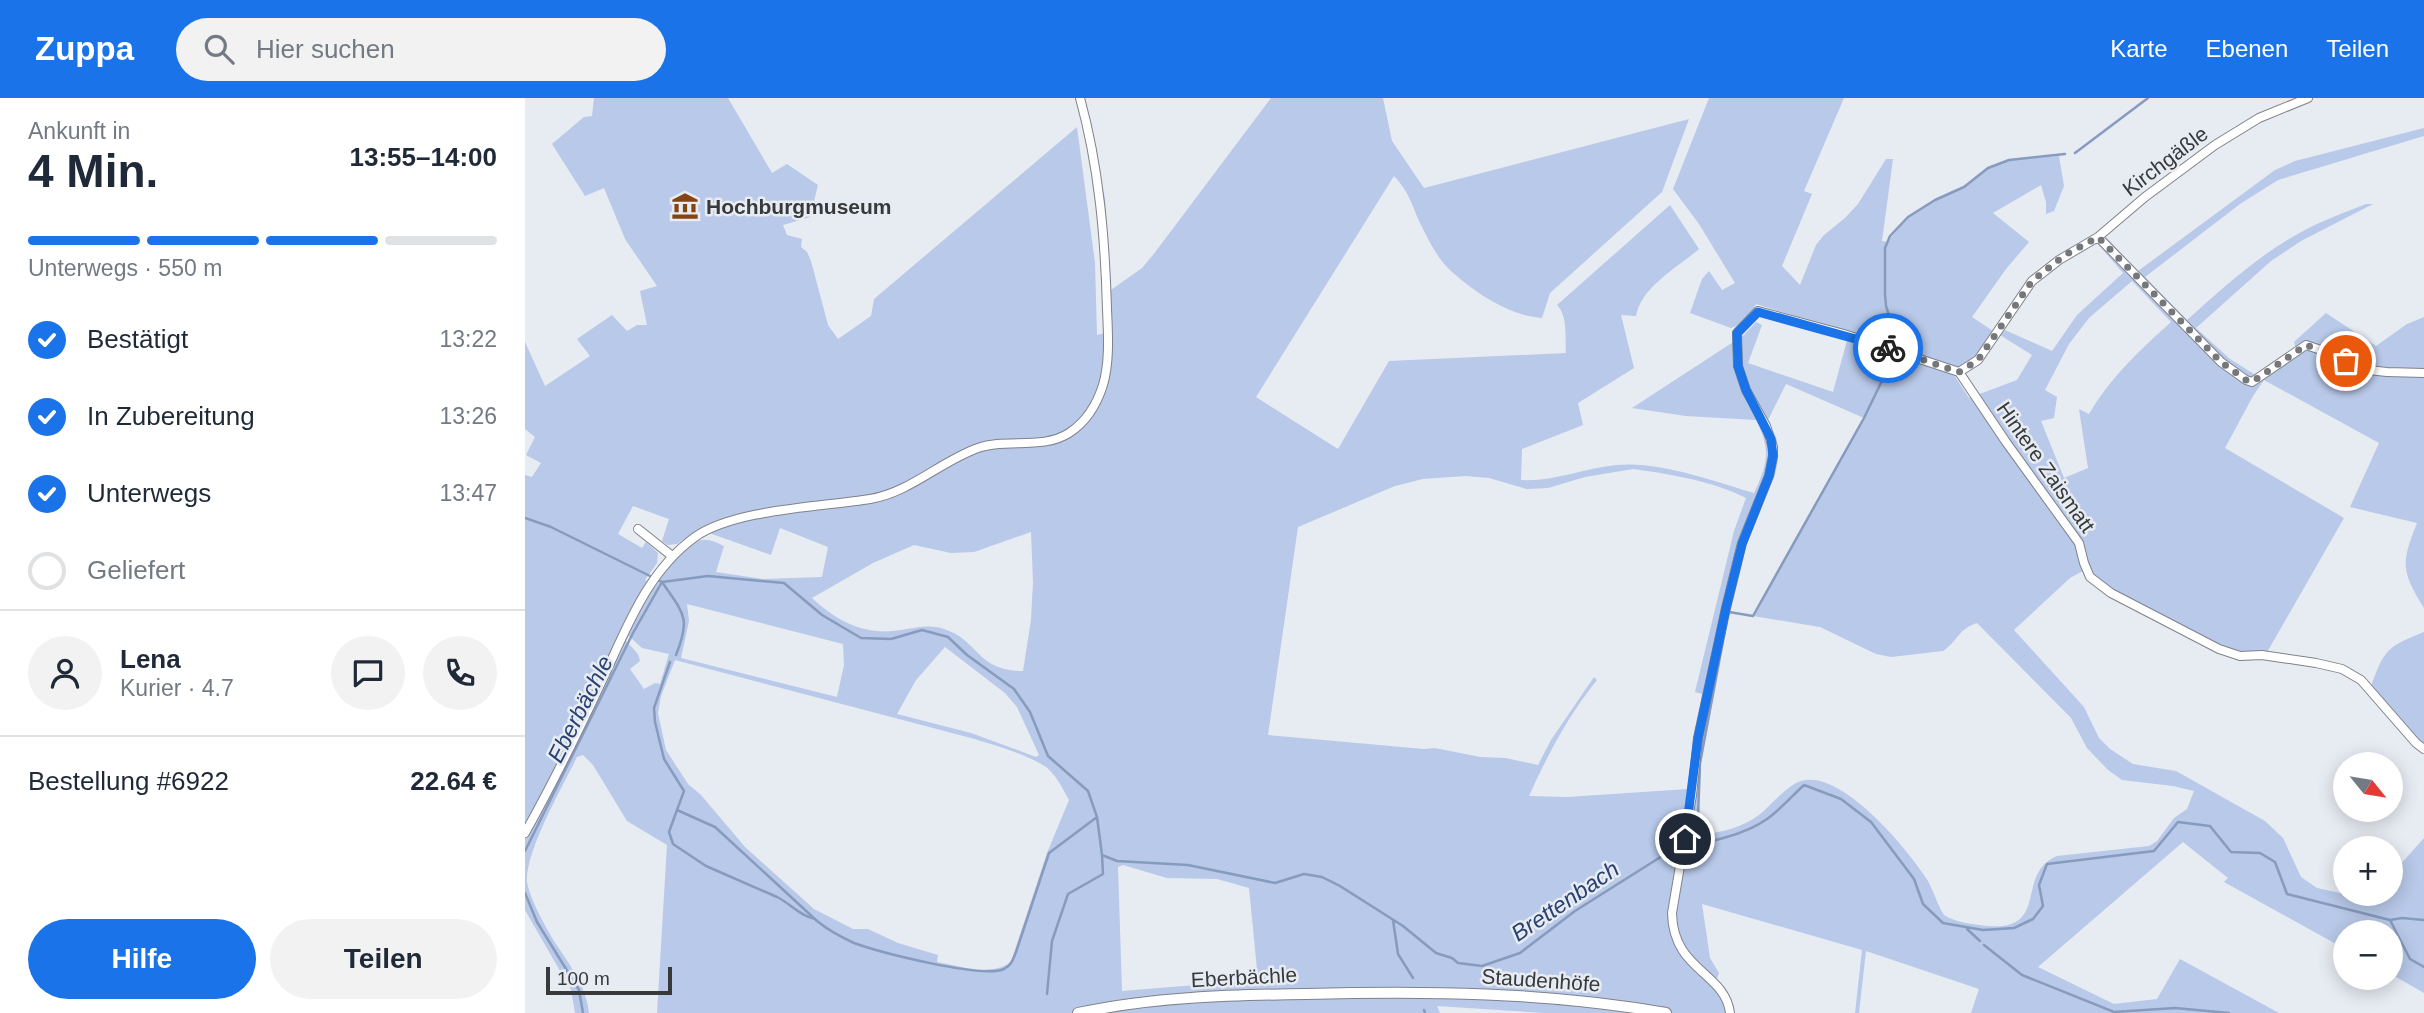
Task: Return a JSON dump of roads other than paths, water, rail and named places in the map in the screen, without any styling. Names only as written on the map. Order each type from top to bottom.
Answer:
[{"type":"main road","name":"Eberbächle","points":[[1078,1013],[1136,1004],[1236,996],[1413,993]]},
{"type":"main road","name":"Staudenhöfe","points":[[1413,993],[1580,1001],[1666,1013]]},
{"type":"street","points":[[525,833],[650,584],[662,567],[697,536],[732,520],[873,499],[905,486],[980,447],[1058,438],[1084,420],[1096,402],[1103,383],[1108,336],[1106,265],[1098,190],[1091,138],[1080,98]]},
{"type":"street","name":"Kirchgäßle","points":[[1959,372],[1978,360],[2032,281],[2065,255],[2098,237],[2215,145],[2259,118],[2308,98]]},
{"type":"street","points":[[2098,237],[2221,362],[2246,380],[2252,382],[2259,379],[2270,368],[2306,345],[2333,354],[2359,369],[2424,373]]},
{"type":"street","points":[[1730,1013],[1727,998],[1682,953],[1675,941],[1672,913],[1698,738],[1726,608],[1742,544],[1769,476],[1773,456],[1771,439],[1746,390],[1738,366],[1737,333],[1758,312],[1844,334],[1959,372]]},
{"type":"street","name":"Hintere Zaismatt","points":[[1959,372],[2079,543],[2090,577],[2111,593],[2219,649],[2240,656],[2262,655],[2342,669],[2361,680],[2424,749]]},
{"type":"street","points":[[638,529],[673,556]]},
{"type":"waterway","points":[[2075,153],[2148,98]]},
{"type":"waterway","points":[[1899,347],[1885,294],[1885,248],[1890,236],[1908,217],[1935,200],[1964,187],[1988,168],[2009,160],[2065,154]]},
{"type":"waterway","points":[[1729,612],[1753,616],[1864,418],[1891,362]]},
{"type":"waterway","name":"Brettenbach","points":[[525,518],[551,527],[652,577]]},
{"type":"waterway","name":"Brettenbach","points":[[658,580],[662,582],[708,576],[784,583],[822,615],[861,638],[891,639],[922,630],[948,637],[967,655],[1014,689],[1030,712],[1048,756],[1088,791],[1097,817],[1102,855],[1117,861],[1188,865],[1275,883],[1304,874],[1322,877],[1403,926],[1436,953],[1458,963],[1482,966],[1520,953],[1575,911],[1678,846],[1712,841],[1748,830],[1772,815],[1804,785],[1841,799],[1871,822],[1914,879],[1923,904],[1943,923],[1983,930],[2014,928],[2033,919],[2043,906],[2039,885],[2047,864],[2154,851],[2178,822],[2210,826],[2231,852],[2260,853],[2275,862],[2287,894],[2390,920],[2410,959],[2424,967]]},
{"type":"waterway","name":"Eberbächle","points":[[525,851],[633,633],[662,582],[683,617],[681,643],[676,655]]},
{"type":"waterway","points":[[1697,844],[1700,763],[1726,625]]},
{"type":"waterway","points":[[670,662],[654,708],[664,759],[684,791],[677,810],[715,827],[817,921],[854,943],[953,968],[992,971],[1004,969],[1011,964],[1016,952],[1049,853],[1097,817]]},
{"type":"waterway","points":[[677,810],[669,832],[673,844],[706,866],[777,897],[815,919]]},
{"type":"waterway","points":[[1047,994],[1052,941],[1068,894],[1103,874],[1102,855]]},
{"type":"waterway","name":"Eberbächle","points":[[525,893],[537,922],[579,990],[583,1013]]},
{"type":"waterway","points":[[1393,920],[1398,954],[1413,978]]},
{"type":"waterway","points":[[2390,920],[2424,920]]},
{"type":"waterway","points":[[1967,929],[1980,941]]},
{"type":"waterway","points":[[1984,945],[2022,975],[2114,1012],[2175,1008],[2229,1013]]},
{"type":"place","name":"Hochburgmuseum","points":[[685,206]]}]
